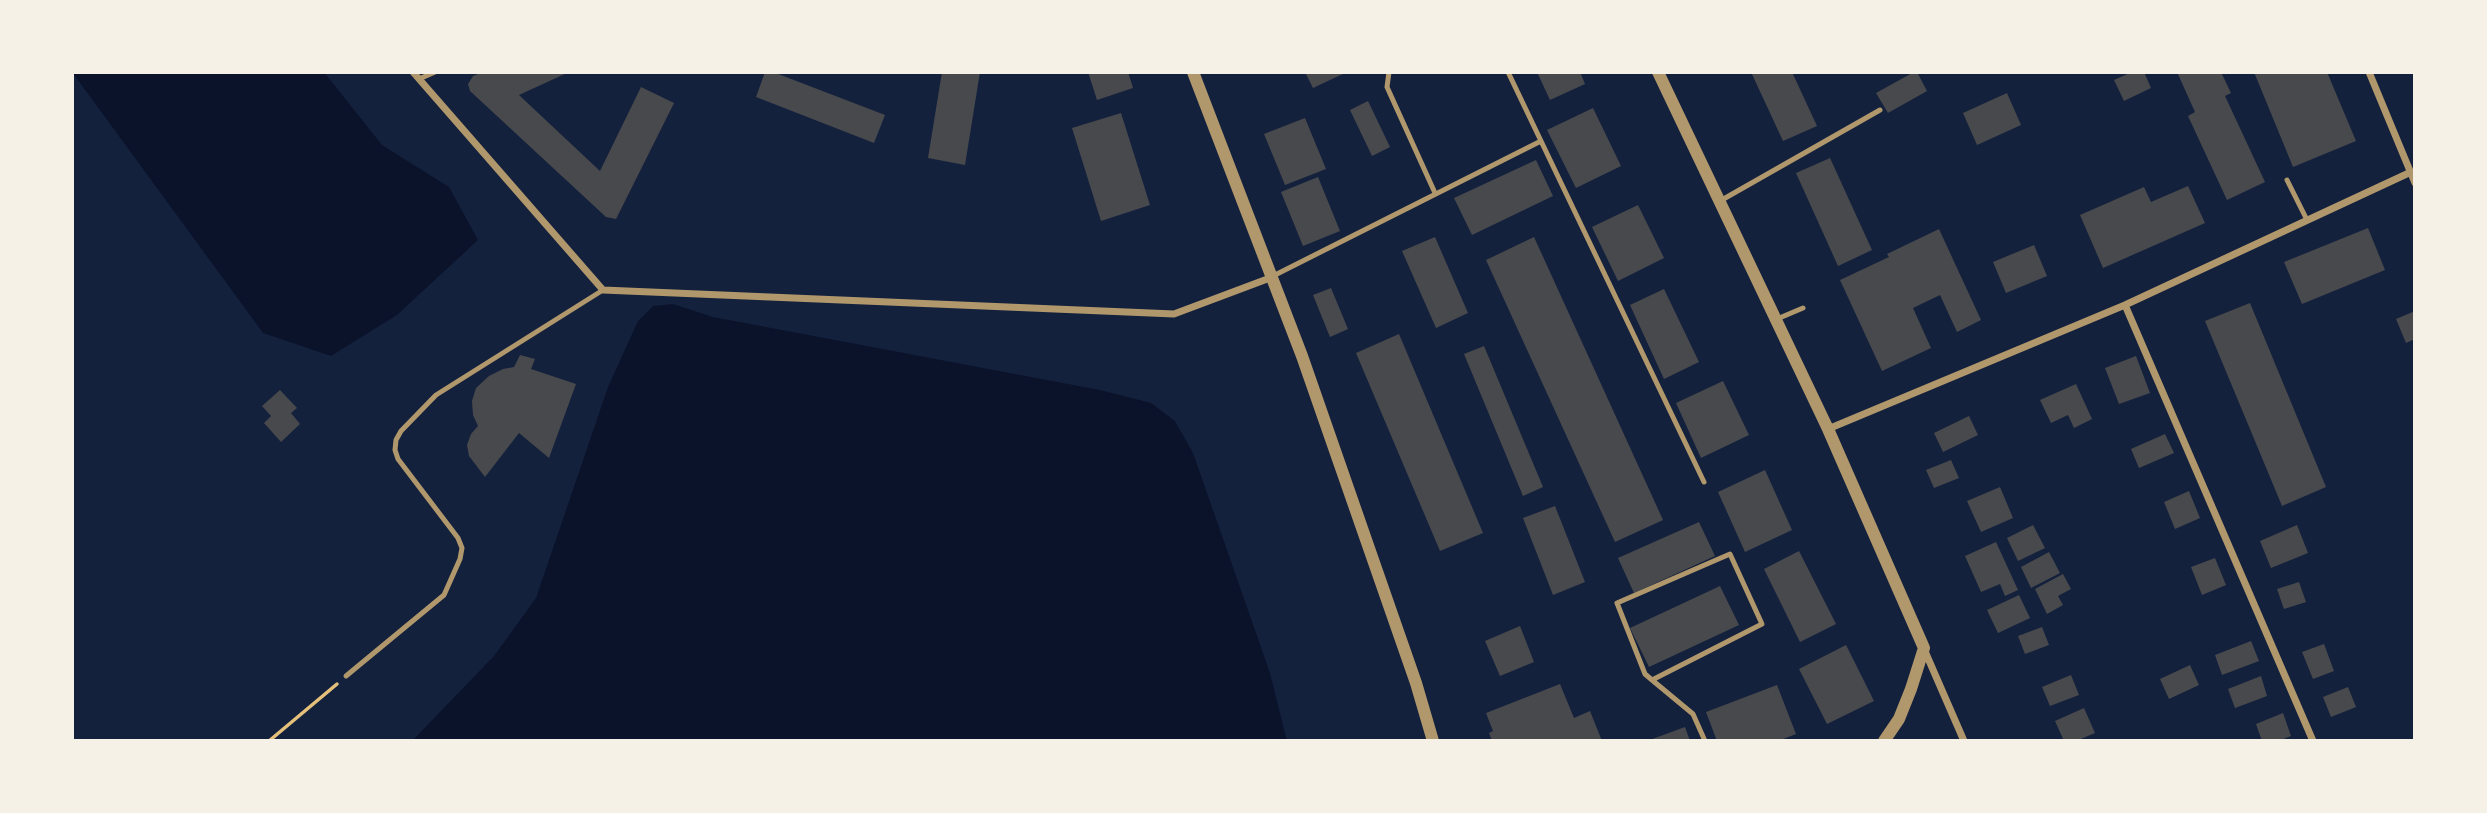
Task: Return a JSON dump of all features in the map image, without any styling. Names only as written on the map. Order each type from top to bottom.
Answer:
[{"type":"street","points":[[413,72],[603,290],[1174,314],[1270,278]]},
{"type":"street","points":[[1193,72],[1307,369],[1416,683],[1433,741]]},
{"type":"street","points":[[1658,72],[1828,429],[1965,741]]},
{"type":"street","points":[[2370,72],[2415,183]]},
{"type":"street","points":[[1828,429],[2125,305],[2411,172]]},
{"type":"street","points":[[2125,305],[2313,741]]},
{"type":"street","points":[[1884,741],[1899,719],[1924,648]]},
{"type":"lane","points":[[419,79],[435,72]]},
{"type":"lane","points":[[1389,72],[1387,87],[1435,193]]},
{"type":"lane","points":[[1508,72],[1704,482]]},
{"type":"lane","points":[[1720,201],[1880,110]]},
{"type":"lane","points":[[1270,278],[1541,141]]},
{"type":"lane","points":[[2287,180],[2307,220]]},
{"type":"lane","points":[[346,676],[444,595],[460,559],[462,548],[458,538],[398,459],[396,440],[401,431],[436,396],[603,290]]},
{"type":"lane","points":[[1777,319],[1803,308]]},
{"type":"lane","points":[[1652,680],[1762,624],[1730,554],[1617,603],[1645,674],[1652,680],[1693,714],[1705,741]]},
{"type":"path","points":[[270,741],[346,676]]},
{"type":"water","points":[[72,72],[324,72],[382,145],[449,187],[478,240],[397,315],[331,356],[263,333]]},
{"type":"water","points":[[673,304],[713,317],[1100,390],[1151,403],[1175,421],[1193,453],[1270,673],[1287,741],[412,741],[494,656],[536,598],[608,387],[638,321],[653,306]]},
{"type":"building","points":[[483,72],[569,72],[519,95],[600,171],[641,87],[674,103],[616,219],[606,217],[470,91],[468,84],[473,76]]},
{"type":"building","points":[[765,72],[773,72],[885,115],[874,143],[756,97]]},
{"type":"building","points":[[942,72],[980,72],[965,165],[928,158]]},
{"type":"building","points":[[1088,72],[1128,72],[1133,88],[1097,100]]},
{"type":"building","points":[[1305,72],[1347,72],[1313,88]]},
{"type":"building","points":[[1537,72],[1580,72],[1585,84],[1550,100]]},
{"type":"building","points":[[1751,72],[1792,72],[1817,126],[1783,141]]},
{"type":"building","points":[[1917,72],[1927,91],[1888,113],[1876,93]]},
{"type":"building","points":[[2132,72],[2144,72],[2151,88],[2124,101],[2114,80]]},
{"type":"building","points":[[2177,72],[2221,72],[2231,93],[2225,96],[2265,182],[2227,200],[2188,116],[2195,112]]},
{"type":"building","points":[[2254,72],[2327,72],[2356,141],[2293,167]]},
{"type":"building","points":[[2007,93],[2021,125],[1977,145],[1963,113]]},
{"type":"building","points":[[1368,101],[1390,147],[1372,156],[1350,110]]},
{"type":"building","points":[[1593,108],[1621,166],[1576,188],[1547,130]]},
{"type":"building","points":[[1121,113],[1150,205],[1101,221],[1072,128]]},
{"type":"building","points":[[1305,118],[1326,169],[1285,185],[1264,134]]},
{"type":"building","points":[[1830,158],[1872,250],[1838,266],[1796,173]]},
{"type":"building","points":[[1536,160],[1553,196],[1472,235],[1454,198]]},
{"type":"building","points":[[1318,177],[1340,231],[1303,246],[1281,192]]},
{"type":"building","points":[[2188,186],[2205,223],[2103,268],[2080,215],[2144,187],[2151,202]]},
{"type":"building","points":[[1638,205],[1664,258],[1618,281],[1592,227]]},
{"type":"building","points":[[2368,228],[2385,270],[2302,304],[2284,262]]},
{"type":"building","points":[[1939,229],[1981,320],[1957,332],[1940,295],[1913,308],[1931,348],[1882,371],[1840,280]]},
{"type":"building","points":[[1435,237],[1468,313],[1436,328],[1402,251]]},
{"type":"building","points":[[1534,237],[1663,520],[1615,542],[1486,260]]},
{"type":"building","points":[[2034,245],[2047,276],[2006,293],[1993,262]]},
{"type":"building","points":[[1331,288],[1348,329],[1330,337],[1313,295]]},
{"type":"building","points":[[1664,289],[1699,362],[1664,379],[1630,305]]},
{"type":"building","points":[[2250,303],[2326,487],[2282,506],[2205,321]]},
{"type":"building","points":[[2415,311],[2415,339],[2406,343],[2396,319]]},
{"type":"building","points":[[1399,334],[1483,533],[1440,551],[1356,353]]},
{"type":"building","points":[[1484,346],[1543,487],[1523,496],[1464,354]]},
{"type":"building","points":[[520,355],[535,359],[531,369],[576,384],[549,458],[519,433],[485,477],[469,456],[467,445],[478,426],[473,415],[472,401],[476,388],[489,376],[514,367]]},
{"type":"building","points":[[2136,356],[2150,393],[2119,404],[2105,368]]},
{"type":"building","points":[[1723,381],[1749,435],[1701,458],[1676,403]]},
{"type":"building","points":[[2076,384],[2092,419],[2074,428],[2068,415],[2051,423],[2040,400]]},
{"type":"building","points":[[280,390],[297,408],[291,413],[300,424],[281,442],[264,423],[271,416],[262,406]]},
{"type":"building","points":[[1969,416],[1978,435],[1943,452],[1934,433]]},
{"type":"building","points":[[2165,434],[2174,453],[2139,468],[2131,449]]},
{"type":"building","points":[[1951,460],[1959,478],[1934,488],[1926,470]]},
{"type":"building","points":[[1765,470],[1792,530],[1745,552],[1718,492]]},
{"type":"building","points":[[2000,487],[2013,518],[1981,532],[1967,501]]},
{"type":"building","points":[[2189,491],[2200,518],[2175,529],[2164,502]]},
{"type":"building","points":[[1555,506],[1585,582],[1553,595],[1523,518]]},
{"type":"building","points":[[1699,522],[1715,556],[1634,593],[1618,558]]},
{"type":"building","points":[[2033,525],[2045,548],[2018,561],[2007,538]]},
{"type":"building","points":[[2297,525],[2308,553],[2271,568],[2260,541]]},
{"type":"building","points":[[1996,542],[2018,590],[2005,596],[2000,584],[1981,592],[1965,556]]},
{"type":"building","points":[[1799,551],[1836,624],[1800,642],[1764,569]]},
{"type":"building","points":[[2049,552],[2060,573],[2031,588],[2021,567]]},
{"type":"building","points":[[2215,558],[2226,585],[2202,595],[2191,567]]},
{"type":"building","points":[[2063,574],[2071,589],[2058,596],[2063,605],[2047,614],[2035,589]]},
{"type":"building","points":[[2299,582],[2306,602],[2284,609],[2277,589]]},
{"type":"building","points":[[1720,586],[1739,625],[1649,667],[1630,628]]},
{"type":"building","points":[[2019,595],[2030,618],[1998,633],[1987,610]]},
{"type":"building","points":[[1520,626],[1534,662],[1500,676],[1485,641]]},
{"type":"building","points":[[2042,627],[2049,645],[2025,654],[2018,636]]},
{"type":"building","points":[[2251,641],[2259,661],[2222,675],[2215,655]]},
{"type":"building","points":[[2324,644],[2334,671],[2313,679],[2302,652]]},
{"type":"building","points":[[1846,645],[1874,701],[1827,724],[1799,669]]},
{"type":"building","points":[[2190,665],[2199,685],[2169,699],[2160,679]]},
{"type":"building","points":[[2071,675],[2079,695],[2050,706],[2042,687]]},
{"type":"building","points":[[2261,676],[2267,696],[2235,708],[2228,689]]},
{"type":"building","points":[[1560,684],[1574,718],[1590,711],[1602,741],[1492,741],[1489,733],[1493,731],[1486,713]]},
{"type":"building","points":[[1777,685],[1796,734],[1778,741],[1717,741],[1706,712]]},
{"type":"building","points":[[2348,687],[2356,707],[2331,717],[2323,697]]},
{"type":"building","points":[[2084,708],[2095,733],[2076,741],[2064,741],[2055,721]]},
{"type":"building","points":[[2283,713],[2291,736],[2278,741],[2262,741],[2256,724]]},
{"type":"building","points":[[1685,727],[1690,741],[1647,741]]}]
